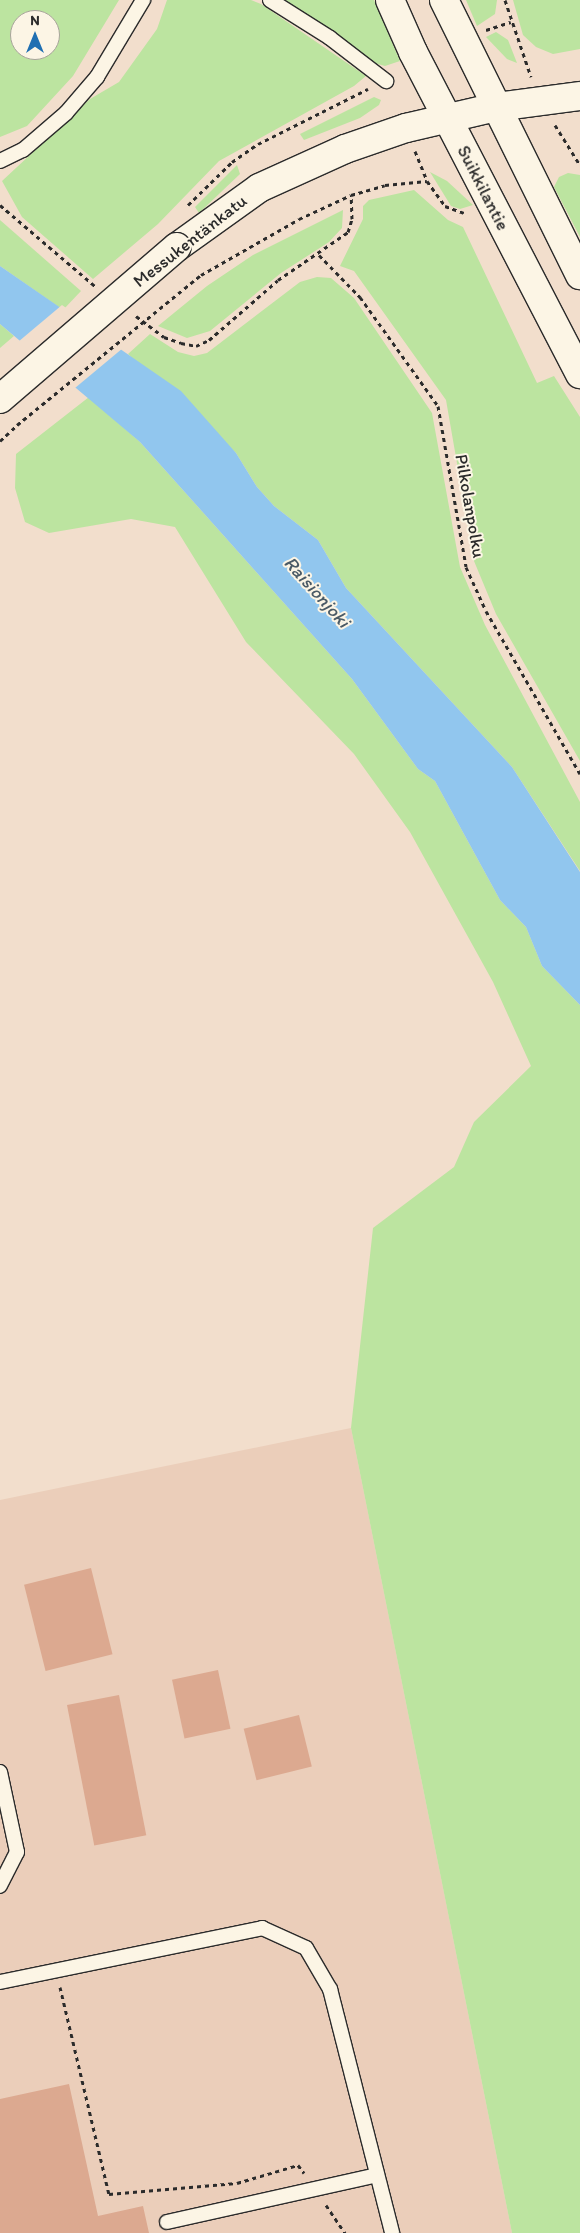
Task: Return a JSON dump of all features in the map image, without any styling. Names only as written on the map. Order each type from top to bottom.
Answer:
[{"type":"main road","name":"Suikkilantie","points":[[390,0],[447,119],[580,374]]},
{"type":"main road","points":[[444,0],[580,275]]},
{"type":"main road","name":"Messukentänkatu","points":[[0,399],[177,247],[236,202],[270,183],[370,139],[496,107],[580,96]]},
{"type":"lane","points":[[0,161],[23,150],[66,113],[97,76],[143,0]]},
{"type":"lane","points":[[270,0],[330,38],[386,81]]},
{"type":"lane","points":[[0,1772],[17,1852],[0,1886]]},
{"type":"lane","points":[[0,1982],[262,1928],[306,1948],[330,1988],[392,2233]]},
{"type":"lane","points":[[167,2222],[377,2175]]},
{"type":"path","points":[[505,0],[524,62]]},
{"type":"path","points":[[485,30],[511,22]]},
{"type":"path","points":[[183,210],[232,162],[258,144],[386,81]]},
{"type":"path","points":[[561,136],[580,164]]},
{"type":"path","points":[[0,441],[17,425],[201,275],[299,219],[351,195],[385,184],[427,181],[445,206],[464,213]]},
{"type":"path","name":"Pilkolanpolku","points":[[351,195],[352,219],[348,232],[319,255],[360,297],[438,406],[466,567],[486,611],[580,774]]},
{"type":"path","points":[[56,1970],[109,2194],[237,2183],[298,2165],[345,2233]]},
{"type":"shaded area","points":[[351,1428],[512,2233],[0,2233],[0,1500]]},
{"type":"green space","points":[[0,0],[119,0],[73,76],[27,126],[0,137]]},
{"type":"green space","points":[[167,0],[251,0],[261,4],[366,76],[354,86],[219,161],[158,224],[93,279],[22,217],[2,181],[90,99],[119,82],[157,29]]},
{"type":"green space","points":[[279,0],[374,0],[400,61],[385,66],[367,61]]},
{"type":"green space","points":[[466,0],[497,0],[495,14],[477,26]]},
{"type":"green space","points":[[513,0],[580,0],[580,49],[553,54],[536,47],[523,35]]},
{"type":"green space","points":[[496,32],[508,40],[517,63],[507,59],[486,37]]},
{"type":"green space","points":[[374,97],[381,100],[379,105],[360,118],[304,140],[300,134]]},
{"type":"green space","points":[[237,165],[240,174],[199,213],[195,207]]},
{"type":"green space","points":[[430,172],[447,181],[473,205],[460,209],[451,206]]},
{"type":"green space","points":[[568,173],[580,175],[580,237],[554,187],[559,177]]},
{"type":"green space","points":[[414,190],[448,220],[463,227],[537,383],[554,376],[580,417],[580,761],[496,614],[474,561],[446,400],[354,271],[340,266],[363,219],[363,206],[369,200]]},
{"type":"green space","points":[[343,210],[342,228],[329,242],[281,273],[210,331],[187,338],[158,326],[207,286],[253,255]]},
{"type":"green space","points":[[0,220],[81,291],[63,310],[0,266]]},
{"type":"green space","points":[[317,277],[331,278],[354,298],[432,413],[460,567],[485,625],[580,802],[580,871],[512,767],[346,588],[318,540],[274,506],[257,487],[236,453],[128,354],[150,334],[178,352],[194,356],[207,353],[300,282]]},
{"type":"green space","points":[[0,324],[14,336],[0,348]]},
{"type":"green space","points":[[89,397],[140,442],[352,679],[418,769],[435,781],[500,900],[526,927],[542,966],[580,1005],[580,2233],[512,2233],[351,1428],[373,1228],[454,1167],[474,1122],[531,1066],[493,982],[410,832],[354,754],[246,642],[175,527],[131,519],[49,533],[25,522],[15,488],[16,454]]},
{"type":"water","name":"Raisionjoki","points":[[0,266],[181,391],[236,453],[257,487],[274,506],[318,540],[346,588],[512,767],[580,872],[580,1005],[542,966],[526,927],[500,900],[435,781],[418,769],[352,679],[140,442],[0,324]]},
{"type":"pier","points":[[62,305],[123,348],[75,388],[18,342]]},
{"type":"building","points":[[91,1568],[113,1654],[46,1671],[24,1585]]},
{"type":"building","points":[[218,1670],[230,1729],[185,1738],[172,1680]]},
{"type":"building","points":[[119,1695],[146,1835],[94,1845],[67,1705]]},
{"type":"building","points":[[299,1715],[312,1766],[257,1780],[244,1729]]},
{"type":"building","points":[[69,2084],[98,2216],[143,2206],[149,2233],[0,2233],[0,2099]]}]
